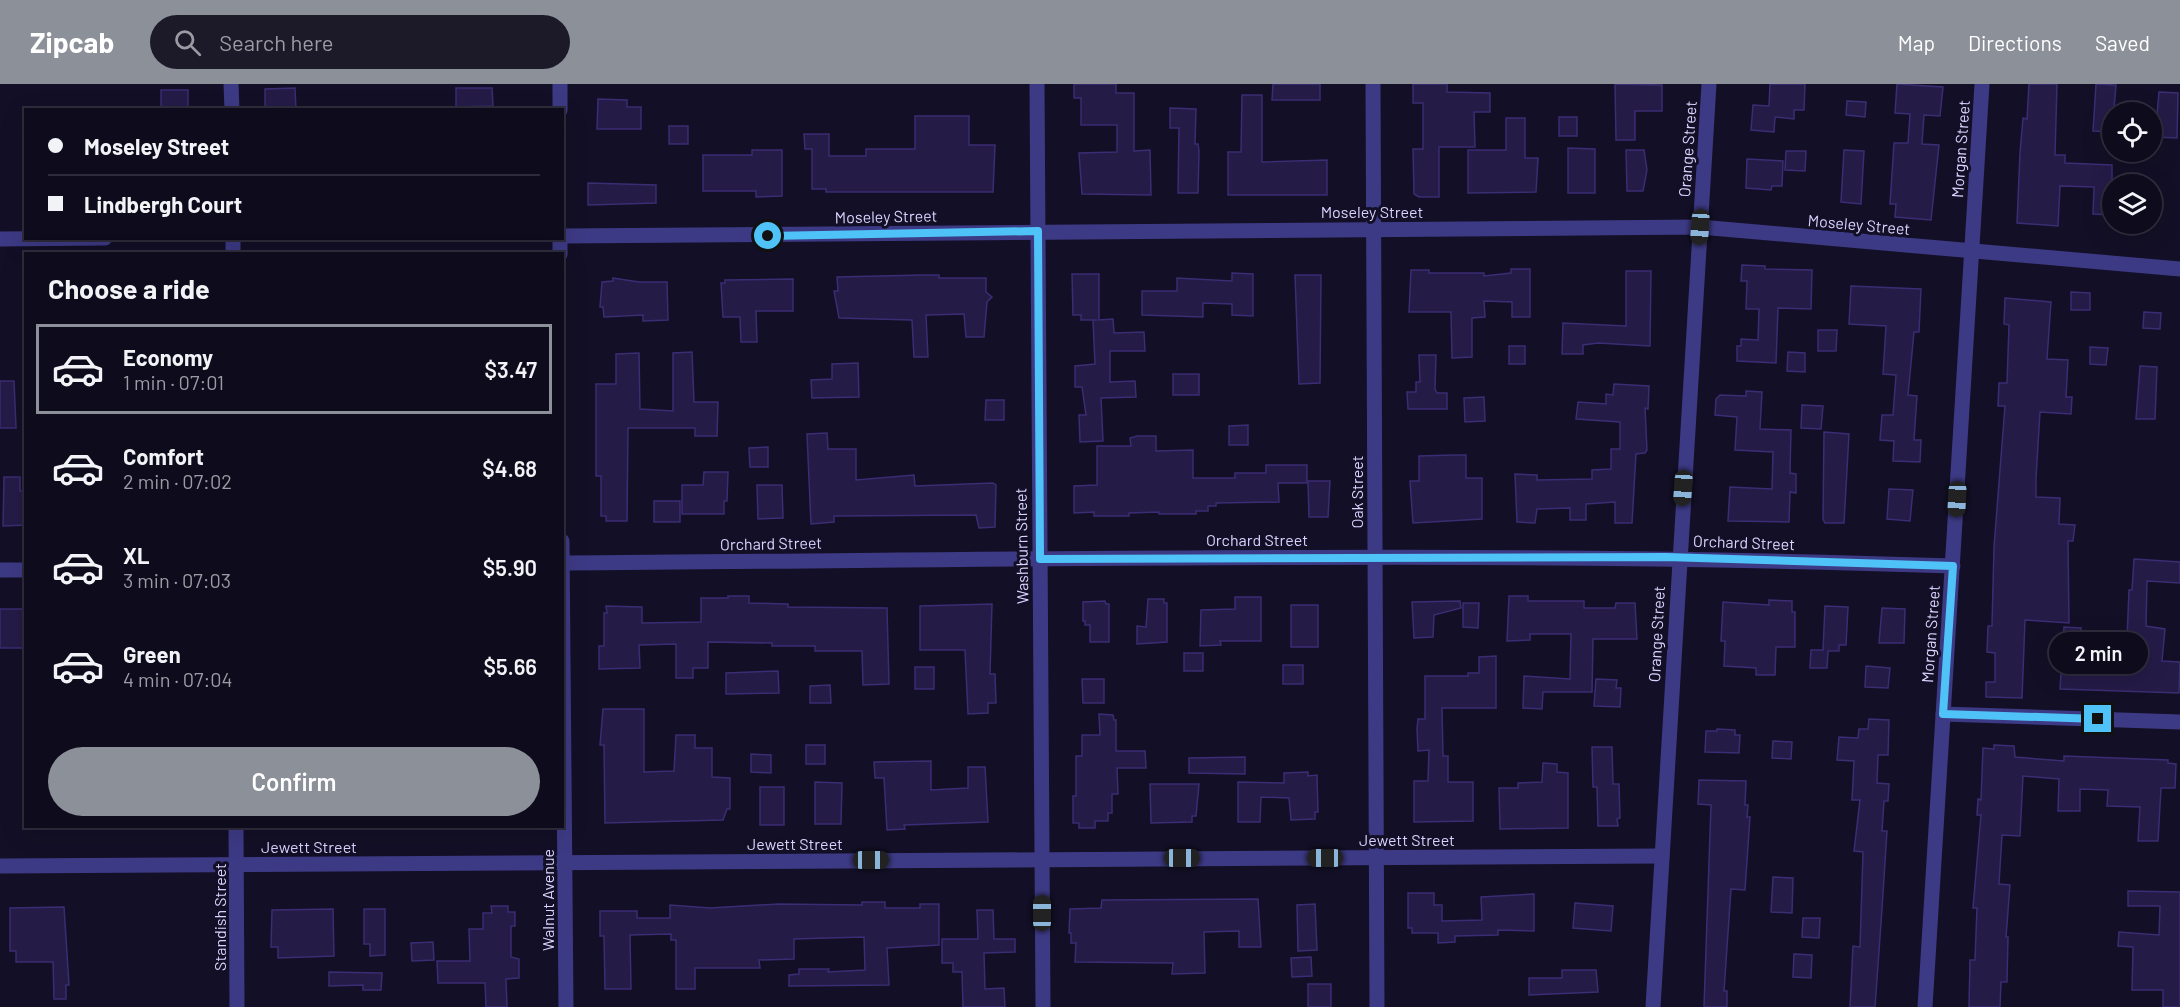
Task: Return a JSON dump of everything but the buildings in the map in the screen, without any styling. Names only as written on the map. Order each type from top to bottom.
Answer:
[{"type":"street","points":[[231,84],[232,108]]},
{"type":"street","points":[[560,84],[560,108]]},
{"type":"street","name":"Washburn Street","points":[[1037,84],[1043,1007]]},
{"type":"street","name":"Oak Street","points":[[1373,84],[1377,1007]]},
{"type":"street","name":"Orange Street","points":[[1653,1007],[1678,557],[1709,84]]},
{"type":"street","name":"Morgan Street","points":[[1925,1007],[1982,84]]},
{"type":"street","name":"Moseley Street","points":[[564,237],[1038,231],[1700,227],[2180,268]]},
{"type":"street","points":[[0,239],[24,239]]},
{"type":"street","name":"Orchard Street","points":[[564,563],[1374,556],[1678,557],[1953,566]]},
{"type":"street","points":[[0,570],[24,570]]},
{"type":"street","name":"Walnut Avenue","points":[[564,712],[566,1007]]},
{"type":"street","points":[[1943,714],[2180,722]]},
{"type":"street","name":"Standish Street","points":[[236,828],[237,1007]]},
{"type":"street","name":"Jewett Street","points":[[0,866],[1662,855]]},
{"type":"route","points":[[768,236],[1038,231],[1037,378],[1040,559],[1360,556],[1666,557],[1953,566],[1943,714],[2098,719]]}]
